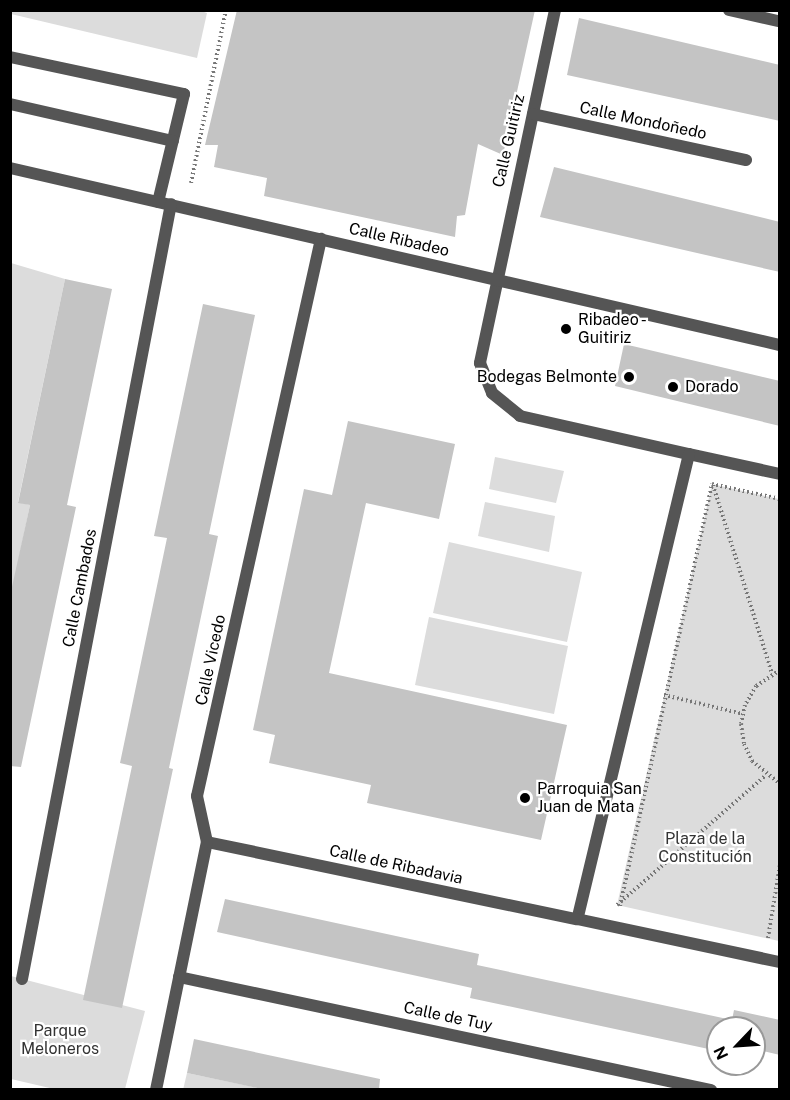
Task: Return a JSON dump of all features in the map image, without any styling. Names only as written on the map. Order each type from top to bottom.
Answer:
[{"type":"street","name":"Calle Guitiriz","points":[[496,279],[555,10]]},
{"type":"street","points":[[729,10],[778,21]]},
{"type":"street","points":[[10,57],[184,94],[158,202]]},
{"type":"street","points":[[10,104],[173,141]]},
{"type":"street","name":"Calle Mondoñedo","points":[[532,114],[747,160]]},
{"type":"street","name":"Calle Ribadeo","points":[[10,168],[780,345]]},
{"type":"street","name":"Calle Cambados","points":[[22,979],[171,204]]},
{"type":"street","name":"Calle Vicedo","points":[[156,1089],[207,842],[197,796],[321,239]]},
{"type":"street","points":[[496,279],[480,363],[492,393],[520,416],[780,474]]},
{"type":"street","points":[[689,453],[577,919],[780,962]]},
{"type":"street","name":"Calle de Ribadavia","points":[[207,842],[577,919]]},
{"type":"street","name":"Calle de Tuy","points":[[179,977],[711,1089]]},
{"type":"path","points":[[191,183],[226,10]]},
{"type":"path","points":[[712,484],[780,499]]},
{"type":"path","points":[[712,484],[772,673]]},
{"type":"path","points":[[617,905],[712,484]]},
{"type":"path","points":[[780,670],[772,673],[756,686],[743,714],[744,744],[752,761],[765,776],[780,784]]},
{"type":"path","points":[[664,695],[743,714]]},
{"type":"path","points":[[617,905],[765,776]]},
{"type":"path","points":[[768,939],[780,865]]},
{"type":"path","points":[[617,905],[629,908]]},
{"type":"path","points":[[756,936],[774,940]]},
{"type":"green space","points":[[11,10],[198,10],[207,13],[197,58],[11,14]]},
{"type":"green space","points":[[11,263],[65,279],[18,502],[30,505],[11,596]]},
{"type":"green space","points":[[495,457],[564,471],[556,503],[489,489]]},
{"type":"green space","name":"Plaza de la Constitución","points":[[712,484],[779,499],[779,941],[617,905]]},
{"type":"green space","points":[[485,502],[555,516],[549,552],[478,536]]},
{"type":"green space","points":[[449,542],[582,572],[567,642],[433,613]]},
{"type":"green space","points":[[429,617],[568,646],[554,714],[415,685]]},
{"type":"green space","name":"Parque Meloneros","points":[[11,976],[145,1011],[125,1089],[54,1089],[11,1079]]},
{"type":"green space","points":[[187,1073],[263,1089],[183,1090]]},
{"type":"building","points":[[237,10],[535,10],[503,155],[478,144],[465,215],[457,216],[455,237],[264,196],[267,178],[214,167],[218,145],[205,145]]},
{"type":"building","points":[[579,18],[780,65],[780,121],[567,75]]},
{"type":"building","points":[[554,167],[780,222],[780,272],[540,217]]},
{"type":"building","points":[[65,279],[112,289],[67,505],[76,507],[21,767],[10,766],[10,596],[30,505],[18,503]]},
{"type":"building","points":[[203,304],[255,315],[209,534],[218,536],[169,768],[173,769],[122,1008],[83,1000],[132,766],[120,763],[167,538],[154,536]]},
{"type":"building","points":[[624,344],[780,381],[780,426],[615,386]]},
{"type":"building","points":[[348,421],[455,444],[439,519],[366,503],[329,673],[567,725],[541,840],[367,803],[371,785],[269,763],[275,735],[253,730],[304,489],[332,495]]},
{"type":"building","points":[[225,899],[479,954],[477,965],[713,1016],[706,1016],[706,1048],[470,998],[472,988],[217,932]]},
{"type":"building","points":[[734,1010],[762,1016],[733,1016]]},
{"type":"building","points":[[766,1017],[780,1020],[780,1055],[766,1052]]},
{"type":"building","points":[[194,1039],[380,1079],[379,1089],[262,1089],[187,1073]]},
{"type":"place","name":"Ribadeo - Guitiriz","points":[[566,329]]},
{"type":"place","name":"Bodegas Belmonte","points":[[629,377]]},
{"type":"place","name":"Dorado","points":[[673,387]]},
{"type":"place","name":"Parroquia San Juan de Mata","points":[[525,798]]}]
